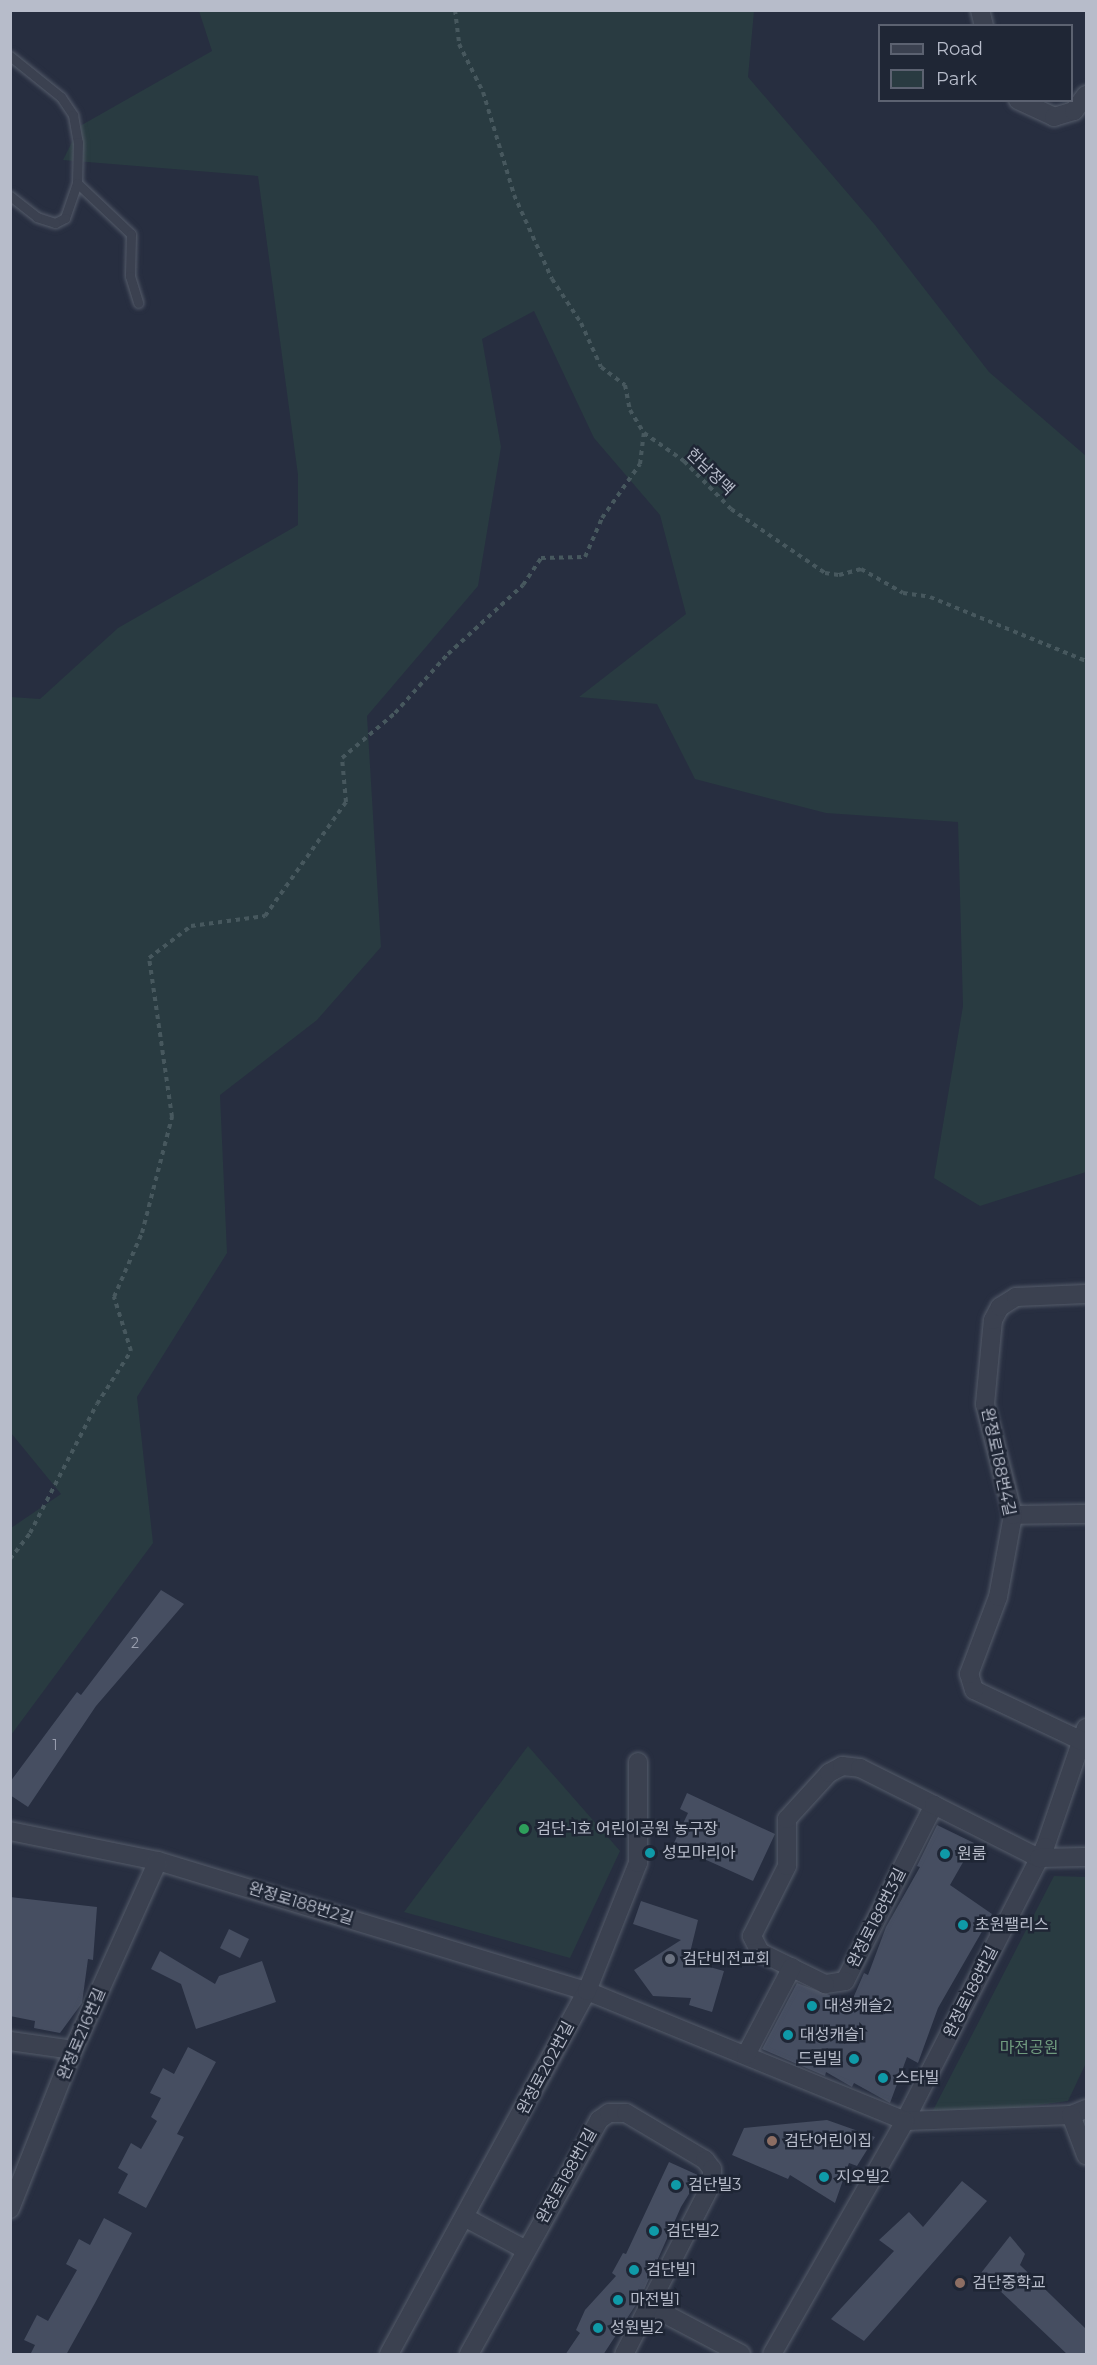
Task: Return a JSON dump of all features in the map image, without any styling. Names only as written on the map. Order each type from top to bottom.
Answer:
[{"type":"street","points":[[1022,102],[1054,117],[1074,111],[1086,95]]},
{"type":"street","name":"완정로188번4길","points":[[1084,1734],[974,1690],[969,1674],[998,1597],[1013,1515],[985,1404],[993,1320],[1000,1307],[1016,1297],[1086,1294]]},
{"type":"street","points":[[1013,1515],[1086,1514]]},
{"type":"street","name":"완정로188번길","points":[[772,2355],[905,2121],[1039,1858],[1084,1734]]},
{"type":"street","name":"완정로202번길","points":[[388,2355],[466,2218],[587,1991],[638,1863],[638,1762]]},
{"type":"street","name":"완정로188번3길","points":[[934,1805],[845,1981],[825,1984],[760,1952],[752,1936],[787,1866],[787,1819],[829,1773],[842,1766],[860,1768],[934,1805],[1039,1858]]},
{"type":"street","name":"완정로188번2길","points":[[10,1831],[158,1861],[587,1991]]},
{"type":"street","points":[[1039,1858],[1086,1857]]},
{"type":"street","name":"완정로216번길","points":[[10,2208],[17,2177],[158,1861]]},
{"type":"street","points":[[746,2055],[792,1967]]},
{"type":"street","points":[[587,1991],[905,2121],[1079,2112],[1086,2155]]},
{"type":"street","points":[[10,2041],[73,2050]]},
{"type":"street","name":"완정로188번1길","points":[[469,2355],[599,2120],[609,2113],[626,2113],[705,2160],[712,2169],[709,2193],[624,2355]]},
{"type":"street","points":[[466,2218],[526,2250]]},
{"type":"street","points":[[650,2306],[741,2355]]},
{"type":"lane","points":[[10,56],[61,97],[73,115],[78,142],[77,183],[65,218],[55,223],[37,217],[10,196]]},
{"type":"lane","points":[[77,183],[131,234],[130,276],[138,303]]},
{"type":"path","name":"한남정맥","points":[[455,10],[459,44],[483,92],[514,195],[552,279],[581,323],[601,367],[625,385],[630,410],[644,433],[684,461],[731,509],[825,573],[839,575],[861,569],[903,593],[930,597],[1086,661]]},
{"type":"path","points":[[10,1558],[30,1533],[97,1404],[131,1351],[114,1297],[142,1233],[172,1117],[149,958],[191,926],[265,916],[346,802],[342,758],[395,714],[448,654],[523,585],[541,558],[585,557],[602,518],[640,464],[644,433]]},
{"type":"green space","points":[[199,11],[754,11],[748,77],[875,225],[989,372],[1086,456],[1086,1172],[980,1206],[934,1178],[963,1006],[958,822],[826,813],[695,779],[657,704],[579,697],[686,614],[660,515],[594,438],[534,311],[482,339],[501,447],[478,586],[367,716],[381,947],[317,1020],[220,1095],[227,1253],[137,1397],[153,1543],[11,1735],[11,1528],[61,1494],[11,1433],[11,697],[40,699],[118,628],[298,525],[298,475],[258,176],[63,160],[80,126],[212,51]]},
{"type":"green space","points":[[528,1746],[620,1851],[570,1958],[404,1912]]},
{"type":"green space","name":"마전공원","points":[[1054,1876],[1086,1877],[1086,2063],[1068,2101],[928,2120]]},
{"type":"building","points":[[161,1590],[184,1604],[96,1706],[28,1807],[10,1795],[10,1782],[77,1692],[81,1695]]},
{"type":"building","points":[[687,1793],[775,1834],[753,1881],[673,1845],[688,1813],[680,1809]]},
{"type":"building","points":[[937,1825],[974,1843],[950,1885],[992,1914],[938,2008],[918,2063],[907,2057],[890,2103],[854,2083],[852,2087],[826,2072],[825,2076],[762,2049],[797,1983],[851,2003],[864,1973],[868,1975],[886,1927],[920,1867],[917,1866]]},
{"type":"building","points":[[10,1897],[97,1907],[93,1960],[88,1959],[82,2003],[60,2033],[34,2028],[35,2021],[10,2016]]},
{"type":"building","points":[[641,1901],[698,1920],[688,1961],[724,1971],[712,2012],[689,2005],[691,1998],[653,1996],[634,1970],[681,1940],[633,1924]]},
{"type":"building","points":[[229,1929],[249,1939],[240,1958],[220,1948]]},
{"type":"building","points":[[160,1951],[215,1984],[219,1976],[262,1961],[276,2002],[196,2029],[181,1984],[151,1969]]},
{"type":"building","points":[[188,2047],[216,2062],[177,2134],[184,2137],[146,2208],[118,2193],[128,2174],[118,2168],[131,2143],[141,2149],[157,2121],[151,2117],[161,2098],[150,2093],[163,2068],[174,2074]]},
{"type":"building","points":[[827,2120],[875,2137],[857,2166],[849,2163],[835,2203],[790,2175],[788,2179],[732,2155],[744,2128]]},
{"type":"building","points":[[669,2162],[700,2176],[681,2207],[641,2297],[603,2355],[565,2355],[580,2333],[576,2330],[585,2310],[616,2276],[612,2273],[623,2253],[626,2254]]},
{"type":"building","points":[[962,2181],[987,2201],[864,2341],[831,2319],[894,2251],[879,2240],[909,2212],[923,2227]]},
{"type":"building","points":[[104,2218],[132,2233],[95,2303],[66,2355],[30,2355],[35,2345],[24,2340],[37,2315],[48,2321],[77,2270],[66,2264],[79,2239],[90,2245]]},
{"type":"building","points":[[1010,2236],[1025,2254],[1020,2265],[1086,2329],[1086,2355],[1068,2355],[981,2273]]},
{"type":"place","name":"검단-1호 어린이공원 농구장","points":[[524,1829]]},
{"type":"place","name":"성모마리아","points":[[650,1853]]},
{"type":"place","name":"원룸","points":[[945,1854]]},
{"type":"place","name":"초원팰리스","points":[[963,1925]]},
{"type":"place","name":"검단비전교회","points":[[670,1959]]},
{"type":"place","name":"대성캐슬2","points":[[812,2006]]},
{"type":"place","name":"대성캐슬1","points":[[788,2035]]},
{"type":"place","name":"드림빌","points":[[854,2059]]},
{"type":"place","name":"스타빌","points":[[883,2078]]},
{"type":"place","name":"검단어린이집","points":[[772,2141]]},
{"type":"place","name":"지오빌2","points":[[824,2177]]},
{"type":"place","name":"검단빌3","points":[[676,2185]]},
{"type":"place","name":"검단빌2","points":[[654,2231]]},
{"type":"place","name":"검단빌1","points":[[634,2270]]},
{"type":"place","name":"검단중학교","points":[[960,2283]]},
{"type":"place","name":"마전빌1","points":[[618,2300]]},
{"type":"place","name":"성원빌2","points":[[598,2328]]}]
